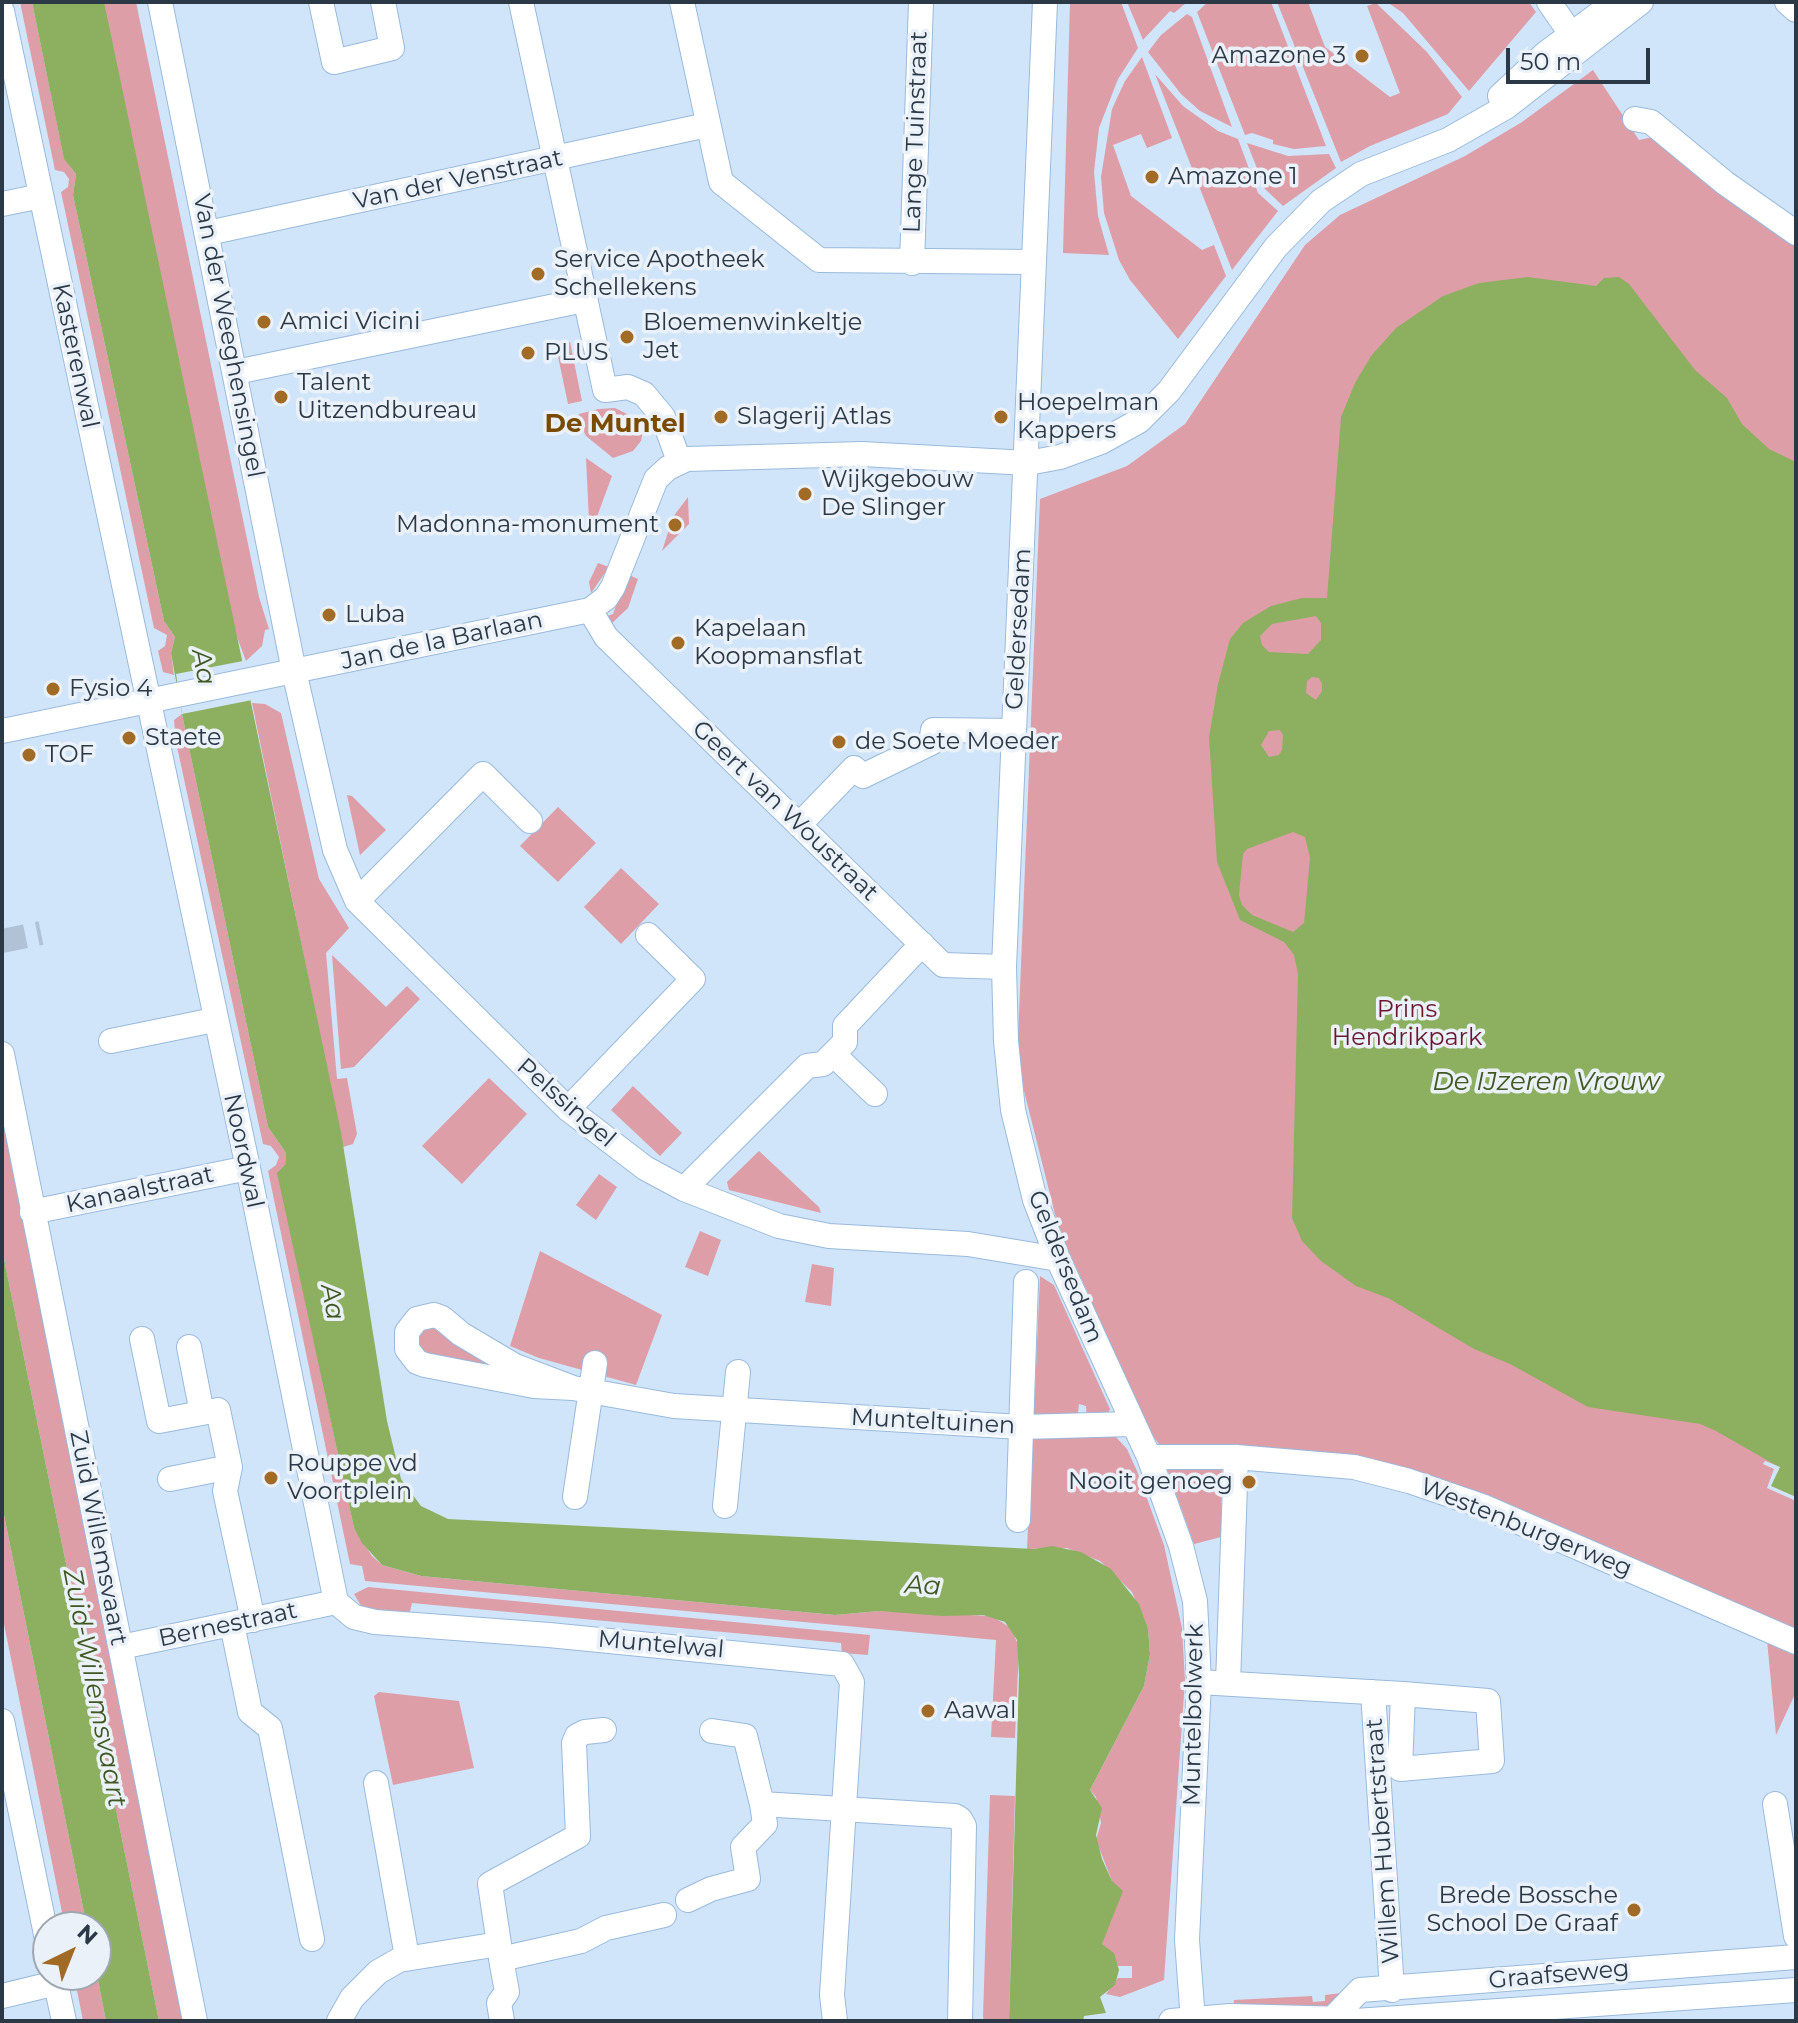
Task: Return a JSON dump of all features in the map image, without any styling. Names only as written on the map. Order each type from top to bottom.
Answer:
[{"type":"street","name":"Van der Weeghensingel","points":[[160,2],[294,671]]},
{"type":"street","points":[[321,2],[334,62],[392,48],[383,2]]},
{"type":"street","points":[[521,2],[605,390],[628,387],[644,394],[663,417],[679,461]]},
{"type":"street","points":[[682,2],[721,182],[819,260],[1034,262]]},
{"type":"street","name":"Lange Tuinstraat","points":[[912,263],[921,2]]},
{"type":"street","name":"Geldersedam","points":[[1045,2],[1028,463],[1004,967],[1013,1110],[1035,1200],[1132,1424]]},
{"type":"street","points":[[1549,2],[1576,41]]},
{"type":"street","points":[[590,610],[606,598],[613,587],[656,479],[679,461],[703,457],[862,454],[1028,463],[1087,447],[1139,421],[1177,382],[1276,247],[1304,216],[1361,174],[1428,149],[1506,107],[1615,2]]},
{"type":"street","points":[[1576,41],[1641,2]]},
{"type":"street","points":[[1787,2],[1796,10]]},
{"type":"street","name":"Kasterenwal","points":[[2,11],[149,701]]},
{"type":"street","points":[[1635,119],[1651,122],[1725,183],[1796,233]]},
{"type":"street","name":"Van der Venstraat","points":[[208,233],[707,125]]},
{"type":"street","points":[[2,204],[41,193]]},
{"type":"street","points":[[236,372],[584,300]]},
{"type":"street","name":"Jan de la Barlaan","points":[[2,731],[590,610]]},
{"type":"street","name":"Geert van Woustraat","points":[[590,610],[606,637],[943,965],[1004,967]]},
{"type":"street","name":"Pelssingel","points":[[294,671],[335,850],[357,901],[468,1000],[568,1109],[645,1168],[684,1189],[779,1226],[829,1236],[968,1244],[1058,1259]]},
{"type":"street","name":"Noordwal","points":[[149,701],[335,1598]]},
{"type":"street","points":[[799,825],[854,768],[863,776],[931,743],[933,730],[1014,731]]},
{"type":"street","points":[[357,901],[483,774],[530,821]]},
{"type":"street","points":[[568,1109],[693,979],[648,935]]},
{"type":"street","points":[[684,1189],[807,1066],[823,1064],[845,1042],[845,1026],[922,944]]},
{"type":"street","points":[[111,1041],[214,1020]]},
{"type":"street","name":"Zuid Willemsvaart","points":[[2,1054],[195,2021]]},
{"type":"street","points":[[833,1054],[875,1094]]},
{"type":"street","name":"Kanaalstraat","points":[[32,1212],[248,1168]]},
{"type":"street","points":[[1018,1520],[1026,1282]]},
{"type":"street","name":"Munteltuinen","points":[[582,1390],[515,1366],[434,1315],[417,1319],[407,1332],[407,1349],[417,1362],[425,1365],[534,1386],[734,1412],[1021,1427],[1132,1424]]},
{"type":"street","points":[[142,1339],[159,1421],[218,1410],[230,1467],[225,1491],[250,1712],[270,1728],[312,1939]]},
{"type":"street","points":[[189,1347],[202,1413]]},
{"type":"street","points":[[575,1497],[582,1390],[595,1363]]},
{"type":"street","points":[[725,1506],[738,1372]]},
{"type":"street","name":"Muntelbolwerk","points":[[1132,1424],[1149,1457],[1189,1574],[1197,1627],[1199,1682],[1186,2020]]},
{"type":"street","name":"Westenburgerweg","points":[[1149,1457],[1236,1457],[1354,1467],[1409,1481],[1482,1506],[1796,1642]]},
{"type":"street","name":"Muntelbolwerk","points":[[1228,1683],[1236,1457]]},
{"type":"street","points":[[170,1479],[230,1467]]},
{"type":"street","name":"Bernestraat","points":[[121,1647],[242,1622],[335,1598]]},
{"type":"street","name":"Muntelwal","points":[[335,1598],[354,1617],[375,1622],[833,1660],[847,1668],[852,1682],[832,1995],[835,2021]]},
{"type":"street","points":[[1199,1682],[1373,1692],[1403,1694],[1488,1701],[1492,1761],[1390,1770],[1403,1694]]},
{"type":"street","name":"Willem Hubertstraat","points":[[1373,1692],[1390,1770],[1392,1990]]},
{"type":"street","points":[[2,1721],[8,1782],[40,1911]]},
{"type":"street","points":[[502,2021],[499,2003],[507,1992],[490,1884],[578,1836],[574,1743],[577,1736],[585,1732],[604,1730]]},
{"type":"street","points":[[688,1900],[711,1889],[748,1879],[743,1847],[765,1824],[745,1736],[712,1731]]},
{"type":"street","points":[[376,1783],[407,1957]]},
{"type":"street","points":[[762,1804],[955,1816],[960,1819],[964,1826],[960,2021]]},
{"type":"street","points":[[1775,1804],[1796,1936]]},
{"type":"street","points":[[339,2021],[352,1998],[369,1981],[407,1957],[500,1952],[581,1941],[606,1928],[664,1915]]},
{"type":"street","name":"Graafseweg","points":[[1349,2020],[1360,1990],[1392,1990],[1796,1957]]},
{"type":"street","points":[[1509,1979],[1511,2010]]},
{"type":"street","points":[[2,1996],[32,1986]]},
{"type":"street","name":"Graafseweg","points":[[1186,2020],[1349,2020],[1796,1990]]},
{"type":"street","points":[[58,1991],[64,2021]]},
{"type":"green space","points":[[20,2],[32,2],[64,158],[76,174],[73,195],[164,621],[175,637],[171,653],[174,675],[163,672],[158,651],[165,646],[167,635],[154,628],[61,192],[68,187],[69,179],[64,172],[55,170]]},
{"type":"green space","points":[[103,2],[136,2],[259,597],[269,629],[265,630],[262,646],[246,661],[234,629]]},
{"type":"green space","points":[[1070,2],[1121,2],[1138,48],[1118,79],[1099,128],[1094,172],[1098,216],[1109,255],[1063,253]]},
{"type":"green space","points":[[1127,2],[1186,3],[1174,13],[1170,11],[1143,40]]},
{"type":"green space","points":[[1208,2],[1271,2],[1326,146],[1294,149],[1273,144],[1273,140],[1252,133],[1245,135],[1197,12]]},
{"type":"green space","points":[[1277,2],[1308,2],[1325,47],[1390,97],[1400,93],[1367,6],[1376,3],[1427,52],[1462,97],[1448,114],[1370,146],[1341,162]]},
{"type":"green space","points":[[1387,2],[1529,2],[1536,12],[1469,91],[1403,13]]},
{"type":"green space","points":[[1187,14],[1192,17],[1232,127],[1200,111],[1181,94],[1148,52],[1161,35]]},
{"type":"green space","points":[[1142,57],[1172,138],[1147,148],[1141,134],[1113,145],[1131,196],[1202,250],[1214,245],[1226,276],[1178,339],[1130,280],[1119,260],[1104,213],[1101,177],[1112,109],[1125,81]]},
{"type":"green space","name":"Prins Hendrikpark","points":[[1593,70],[1639,140],[1653,137],[1796,240],[1796,1636],[1410,1469],[1164,1451],[1150,1432],[1086,1300],[1090,1297],[1060,1234],[1017,1063],[1040,499],[1127,466],[1185,424],[1305,245],[1340,215],[1465,156],[1522,122]]},
{"type":"green space","points":[[1155,74],[1183,106],[1218,131],[1238,139],[1258,193],[1278,211],[1232,270]]},
{"type":"green space","points":[[1247,143],[1288,156],[1329,154],[1336,168],[1283,206],[1265,189]]},
{"type":"green space","points":[[570,342],[582,401],[568,404],[556,347]]},
{"type":"green space","points":[[615,408],[639,420],[643,431],[641,441],[633,451],[613,458],[586,436],[577,418],[579,414],[598,409]]},
{"type":"green space","points":[[586,458],[612,476],[595,522],[589,521]]},
{"type":"green space","points":[[688,497],[689,524],[662,551],[673,517]]},
{"type":"green space","points":[[598,563],[609,567],[591,593],[589,582]]},
{"type":"green space","points":[[627,574],[638,579],[628,608],[610,625],[607,616],[613,614]]},
{"type":"green space","points":[[252,703],[265,704],[281,713],[319,879],[349,928],[326,953],[337,1079],[347,1078],[357,1134],[353,1144],[343,1147]]},
{"type":"green space","points":[[182,714],[268,1127],[286,1153],[285,1166],[278,1173],[354,1528],[372,1556],[382,1565],[421,1576],[835,1615],[879,1611],[992,1616],[1011,1628],[1019,1647],[1015,1738],[991,1737],[996,1640],[365,1581],[362,1566],[350,1564],[268,1171],[276,1165],[279,1157],[271,1146],[263,1144],[176,742],[174,720]]},
{"type":"green space","points":[[347,795],[352,796],[386,830],[360,855]]},
{"type":"green space","points":[[558,807],[596,843],[558,882],[520,846]]},
{"type":"green space","points":[[621,868],[659,904],[621,944],[584,907]]},
{"type":"green space","points":[[332,955],[386,1007],[407,986],[420,999],[354,1067],[341,1069]]},
{"type":"green space","points":[[489,1078],[527,1114],[462,1184],[422,1146]]},
{"type":"green space","points":[[633,1086],[682,1133],[660,1156],[611,1110]]},
{"type":"green space","points":[[2,1118],[184,2021],[159,2021],[2,1249]]},
{"type":"green space","points":[[759,1151],[819,1207],[821,1213],[729,1190],[727,1182]]},
{"type":"green space","points":[[599,1174],[617,1187],[596,1220],[576,1205]]},
{"type":"green space","points":[[700,1231],[721,1240],[708,1276],[685,1267]]},
{"type":"green space","points":[[540,1251],[662,1315],[636,1385],[539,1358],[510,1346]]},
{"type":"green space","points":[[812,1264],[834,1268],[831,1306],[805,1302]]},
{"type":"green space","points":[[1040,1276],[1054,1285],[1110,1409],[1108,1414],[1087,1421],[1086,1406],[1079,1404],[1077,1421],[1032,1418],[1028,1414],[1034,1413]]},
{"type":"green space","points":[[429,1324],[507,1369],[423,1356],[415,1334]]},
{"type":"green space","points":[[1115,1436],[1127,1449],[1137,1471],[1164,1545],[1182,1628],[1185,1680],[1164,1980],[1120,1997],[1106,1994],[1118,1978],[1132,1978],[1132,1966],[1118,1966],[1102,1944],[1112,1881],[1096,1840],[1101,1823],[1096,1797],[1090,1790],[1144,1686],[1150,1654],[1148,1629],[1132,1592],[1100,1561],[1067,1548],[1027,1549],[1032,1440],[1027,1437]]},
{"type":"green space","points":[[1222,1462],[1221,1537],[1194,1544],[1166,1466]]},
{"type":"green space","points":[[2,1505],[84,1911],[62,1911],[2,1614]]},
{"type":"green space","points":[[368,1587],[870,1635],[868,1655],[842,1653],[841,1643],[412,1603],[409,1616],[363,1609],[354,1594]]},
{"type":"green space","points":[[1767,1640],[1796,1649],[1796,1692],[1776,1735]]},
{"type":"green space","points":[[379,1692],[459,1701],[474,1768],[393,1785],[374,1696]]},
{"type":"green space","points":[[990,1795],[1015,1796],[1009,2021],[984,2021],[983,2017]]},
{"type":"green space","points":[[77,1991],[100,1991],[106,2021],[83,2021]]},
{"type":"green space","points":[[1341,1993],[1331,2009],[1233,2010],[1234,2000],[1312,1996],[1313,2002],[1325,2001],[1325,1995]]},
{"type":"water","name":"Aa","points":[[32,2],[104,2],[341,1132],[387,1421],[401,1479],[421,1506],[448,1519],[1034,1549],[1052,1546],[1081,1552],[1111,1569],[1139,1604],[1148,1629],[1150,1654],[1144,1686],[1090,1790],[1102,1808],[1096,1835],[1102,1859],[1112,1881],[1123,1891],[1102,1944],[1114,1953],[1119,1970],[1115,1985],[1100,1997],[1106,2013],[1084,2016],[1083,2021],[1009,2021],[1019,1675],[1017,1640],[1005,1622],[983,1615],[942,1616],[879,1611],[835,1615],[421,1576],[382,1565],[362,1543],[354,1528],[277,1173],[285,1165],[286,1153],[268,1127],[182,714],[171,653],[175,637],[164,621],[73,195],[76,174],[64,159]]},
{"type":"water","name":"De IJzeren Vrouw","points":[[1528,277],[1596,286],[1604,278],[1619,277],[1629,284],[1695,370],[1727,398],[1742,424],[1769,449],[1796,462],[1796,1497],[1770,1486],[1779,1467],[1716,1431],[1700,1424],[1588,1407],[1510,1364],[1474,1349],[1388,1298],[1356,1286],[1321,1261],[1302,1241],[1292,1218],[1298,974],[1294,955],[1284,942],[1240,920],[1217,862],[1209,737],[1218,684],[1230,639],[1243,623],[1271,606],[1302,598],[1327,598],[1341,417],[1355,383],[1371,356],[1396,328],[1443,296],[1479,283]],"holes":[[[1316,616],[1321,623],[1321,640],[1308,654],[1269,652],[1262,645],[1260,636],[1272,624]],[[1312,677],[1319,678],[1322,684],[1322,691],[1316,700],[1306,693],[1307,681]],[[1280,730],[1283,735],[1279,755],[1269,757],[1261,745],[1269,731]],[[1293,832],[1305,837],[1310,858],[1304,923],[1293,932],[1252,915],[1242,905],[1239,895],[1243,854],[1247,849]]]},
{"type":"water","points":[[2,1249],[159,2021],[106,2021],[100,1991],[112,1991],[112,1911],[84,1911],[2,1505]]},
{"type":"pier","points":[[243,661],[252,700],[182,714],[176,674]]},
{"type":"pier","points":[[1765,1461],[1780,1467],[1771,1486],[1796,1497],[1796,1501],[1767,1488],[1774,1469],[1763,1464]]},
{"type":"tunnel","points":[[2,941],[41,933]]},
{"type":"place","name":"Amazone 3","points":[[1362,56]]},
{"type":"place","name":"Amazone 1","points":[[1152,177]]},
{"type":"place","name":"Service Apotheek Schellekens","points":[[538,274]]},
{"type":"place","name":"Amici Vicini","points":[[264,322]]},
{"type":"place","name":"Bloemenwinkeltje Jet","points":[[627,337]]},
{"type":"place","name":"PLUS","points":[[528,353]]},
{"type":"place","name":"Talent Uitzendbureau","points":[[281,397]]},
{"type":"place","name":"Slagerij Atlas","points":[[721,417]]},
{"type":"place","name":"Hoepelman Kappers","points":[[1001,417]]},
{"type":"place","name":"Wijkgebouw De Slinger","points":[[805,494]]},
{"type":"place","name":"Madonna-monument","points":[[675,525]]},
{"type":"place","name":"Luba","points":[[329,615]]},
{"type":"place","name":"Kapelaan Koopmansflat","points":[[678,643]]},
{"type":"place","name":"Fysio 4","points":[[53,689]]},
{"type":"place","name":"Staete","points":[[129,738]]},
{"type":"place","name":"de Soete Moeder","points":[[839,742]]},
{"type":"place","name":"TOF","points":[[29,755]]},
{"type":"place","name":"Rouppe vd Voortplein","points":[[271,1478]]},
{"type":"place","name":"Nooit genoeg","points":[[1249,1482]]},
{"type":"place","name":"Aawal","points":[[928,1711]]},
{"type":"place","name":"Brede Bossche School De Graaf","points":[[1634,1910]]},
{"type":"district","name":"De Muntel","points":[[615,424]]},
{"type":"water label","name":"Zuid-Willemsvaart","points":[[94,1688]]}]
